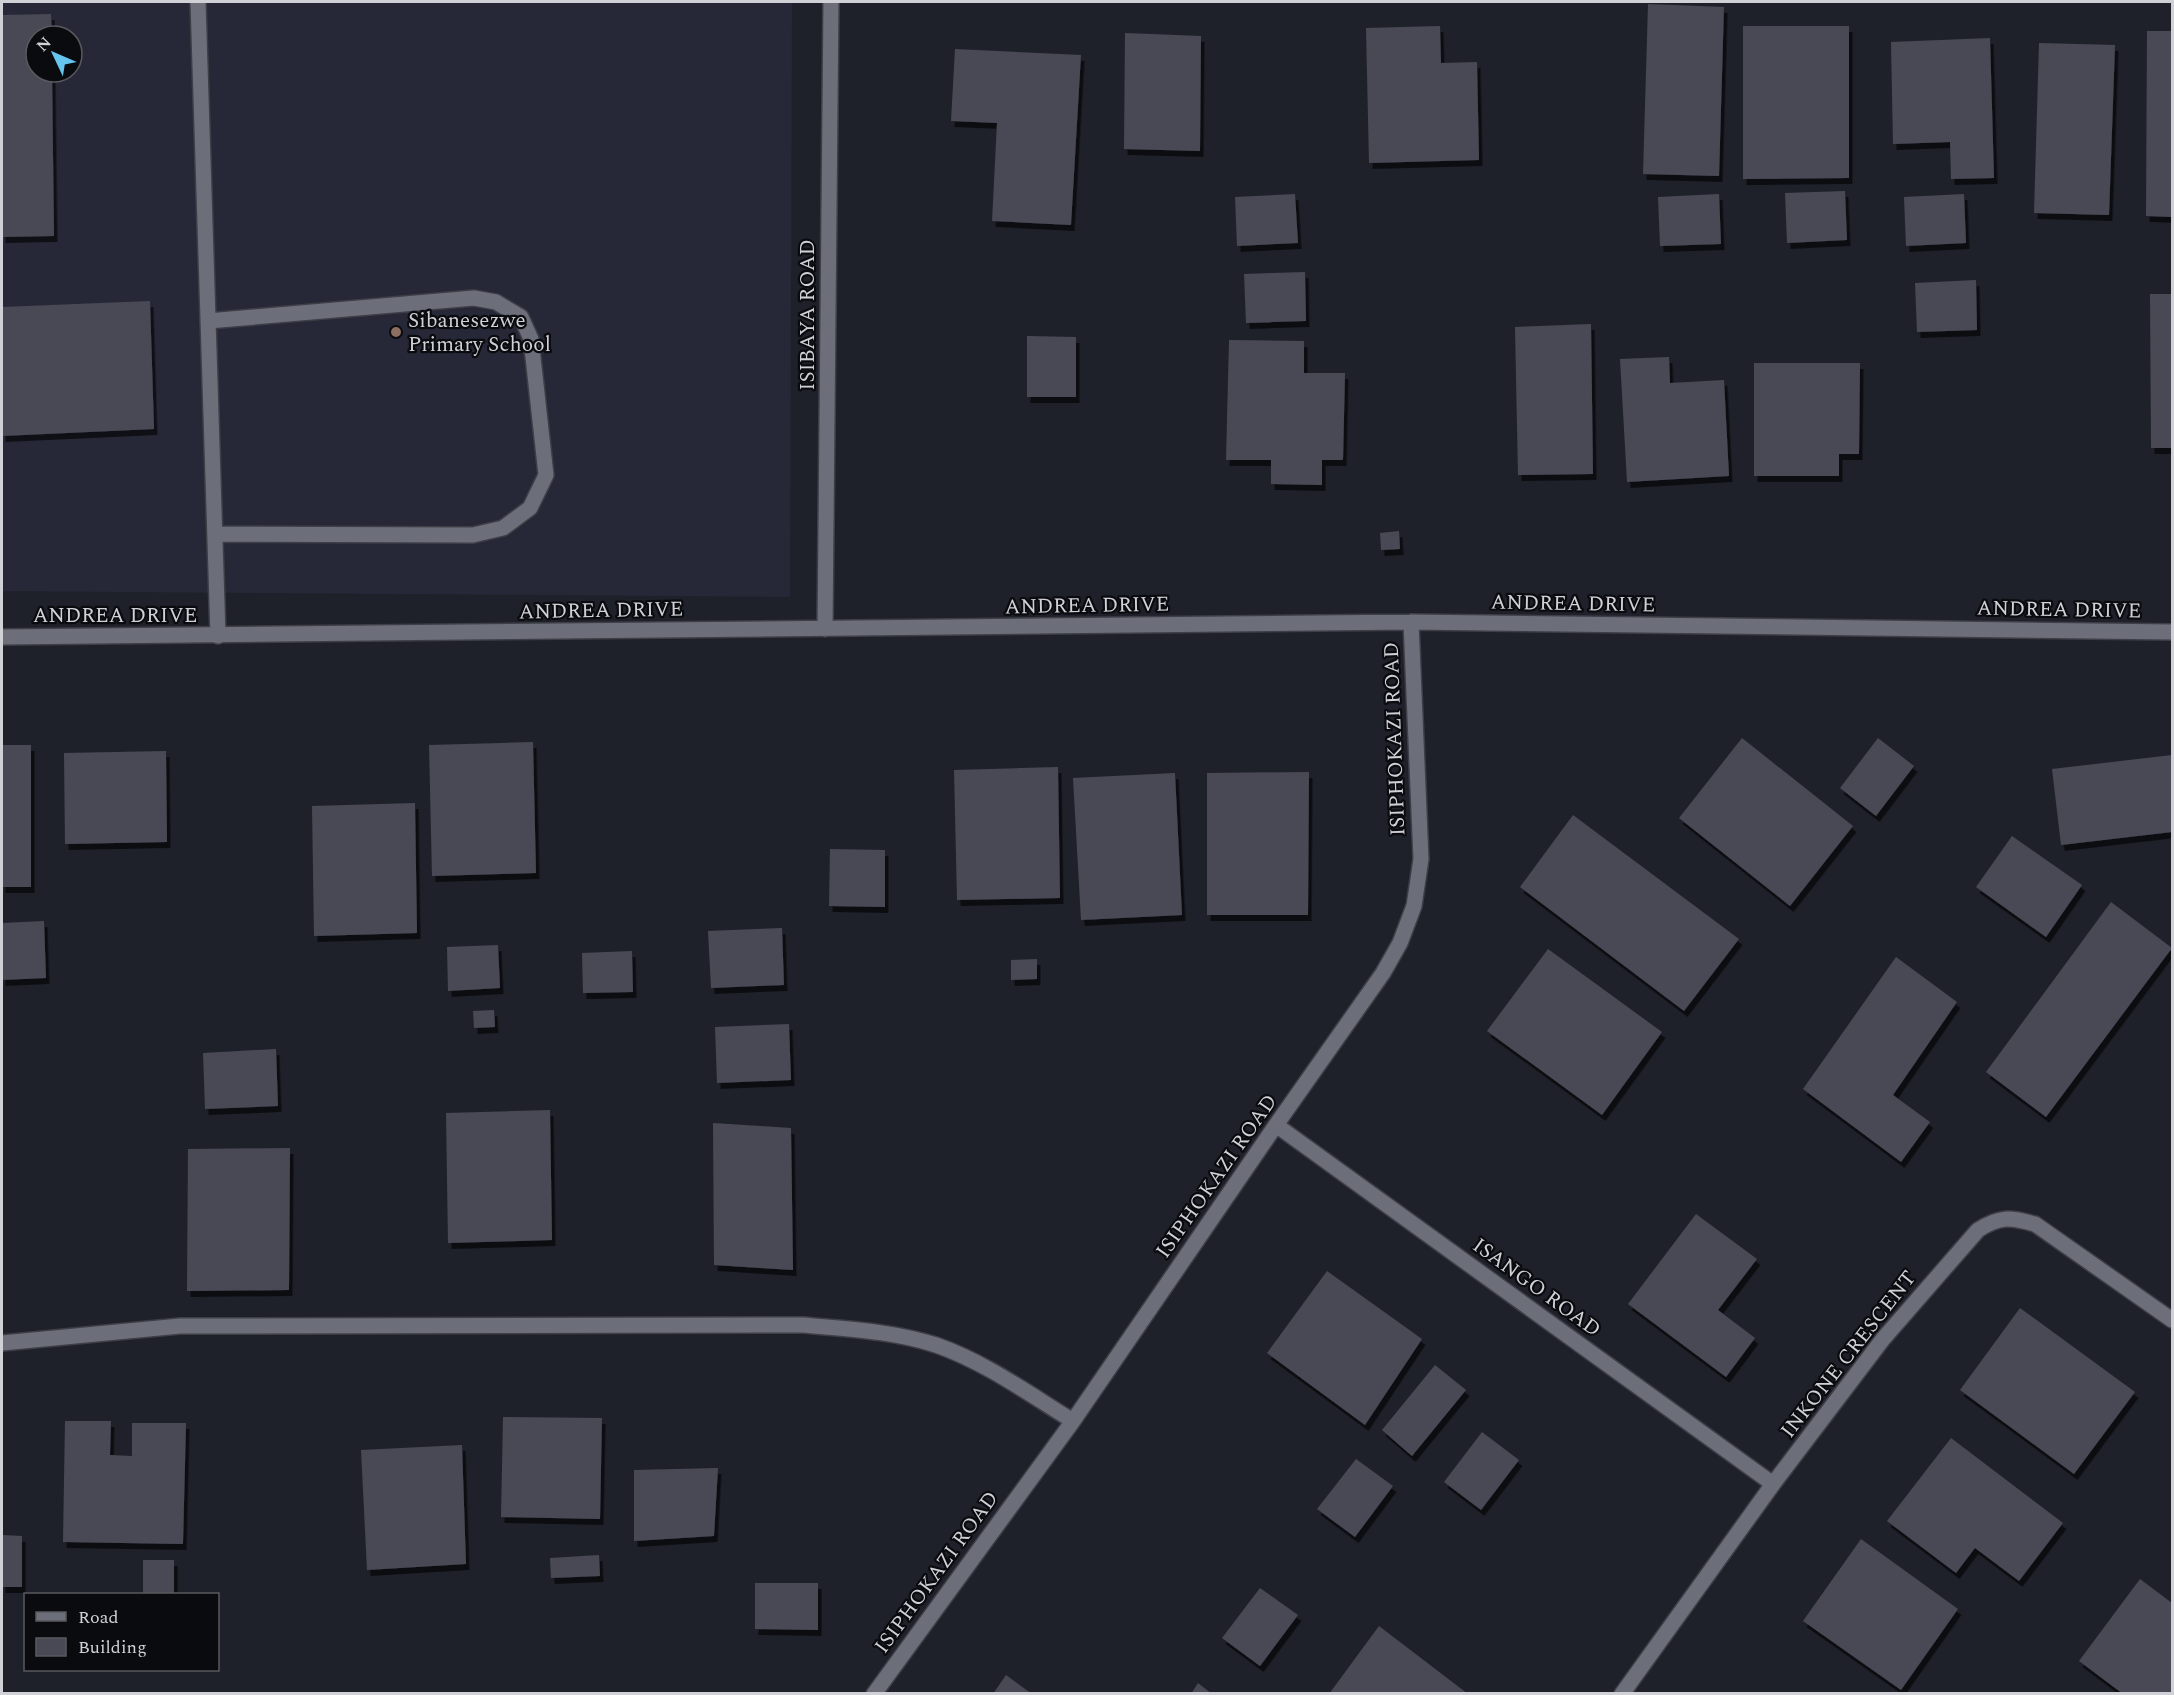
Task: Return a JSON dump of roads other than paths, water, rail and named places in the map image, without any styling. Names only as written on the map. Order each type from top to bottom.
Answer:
[{"type":"street","points":[[198,2],[218,636]]},
{"type":"street","name":"ISIBAYA ROAD","points":[[825,629],[831,2]]},
{"type":"street","points":[[208,321],[474,298],[496,302],[521,317],[531,339],[546,475],[530,508],[503,528],[473,535],[215,534]]},
{"type":"street","name":"ANDREA DRIVE","points":[[2,637],[1411,622],[2172,632]]},
{"type":"street","name":"ISIPHOKAZI ROAD","points":[[874,1694],[1073,1420],[1383,973],[1400,943],[1414,906],[1420,859],[1411,622]]},
{"type":"street","name":"ISANGO ROAD","points":[[1276,1125],[1773,1484]]},
{"type":"street","name":"INKONE CRESCENT","points":[[1622,1694],[1773,1484],[1883,1339],[1978,1230],[1993,1221],[2012,1218],[2035,1224],[2172,1320]]},
{"type":"street","points":[[2,1343],[180,1326],[803,1324],[883,1333],[935,1345],[977,1363],[1073,1420]]},
{"type":"place","name":"Sibanesezwe Primary School","points":[[396,332]]}]
